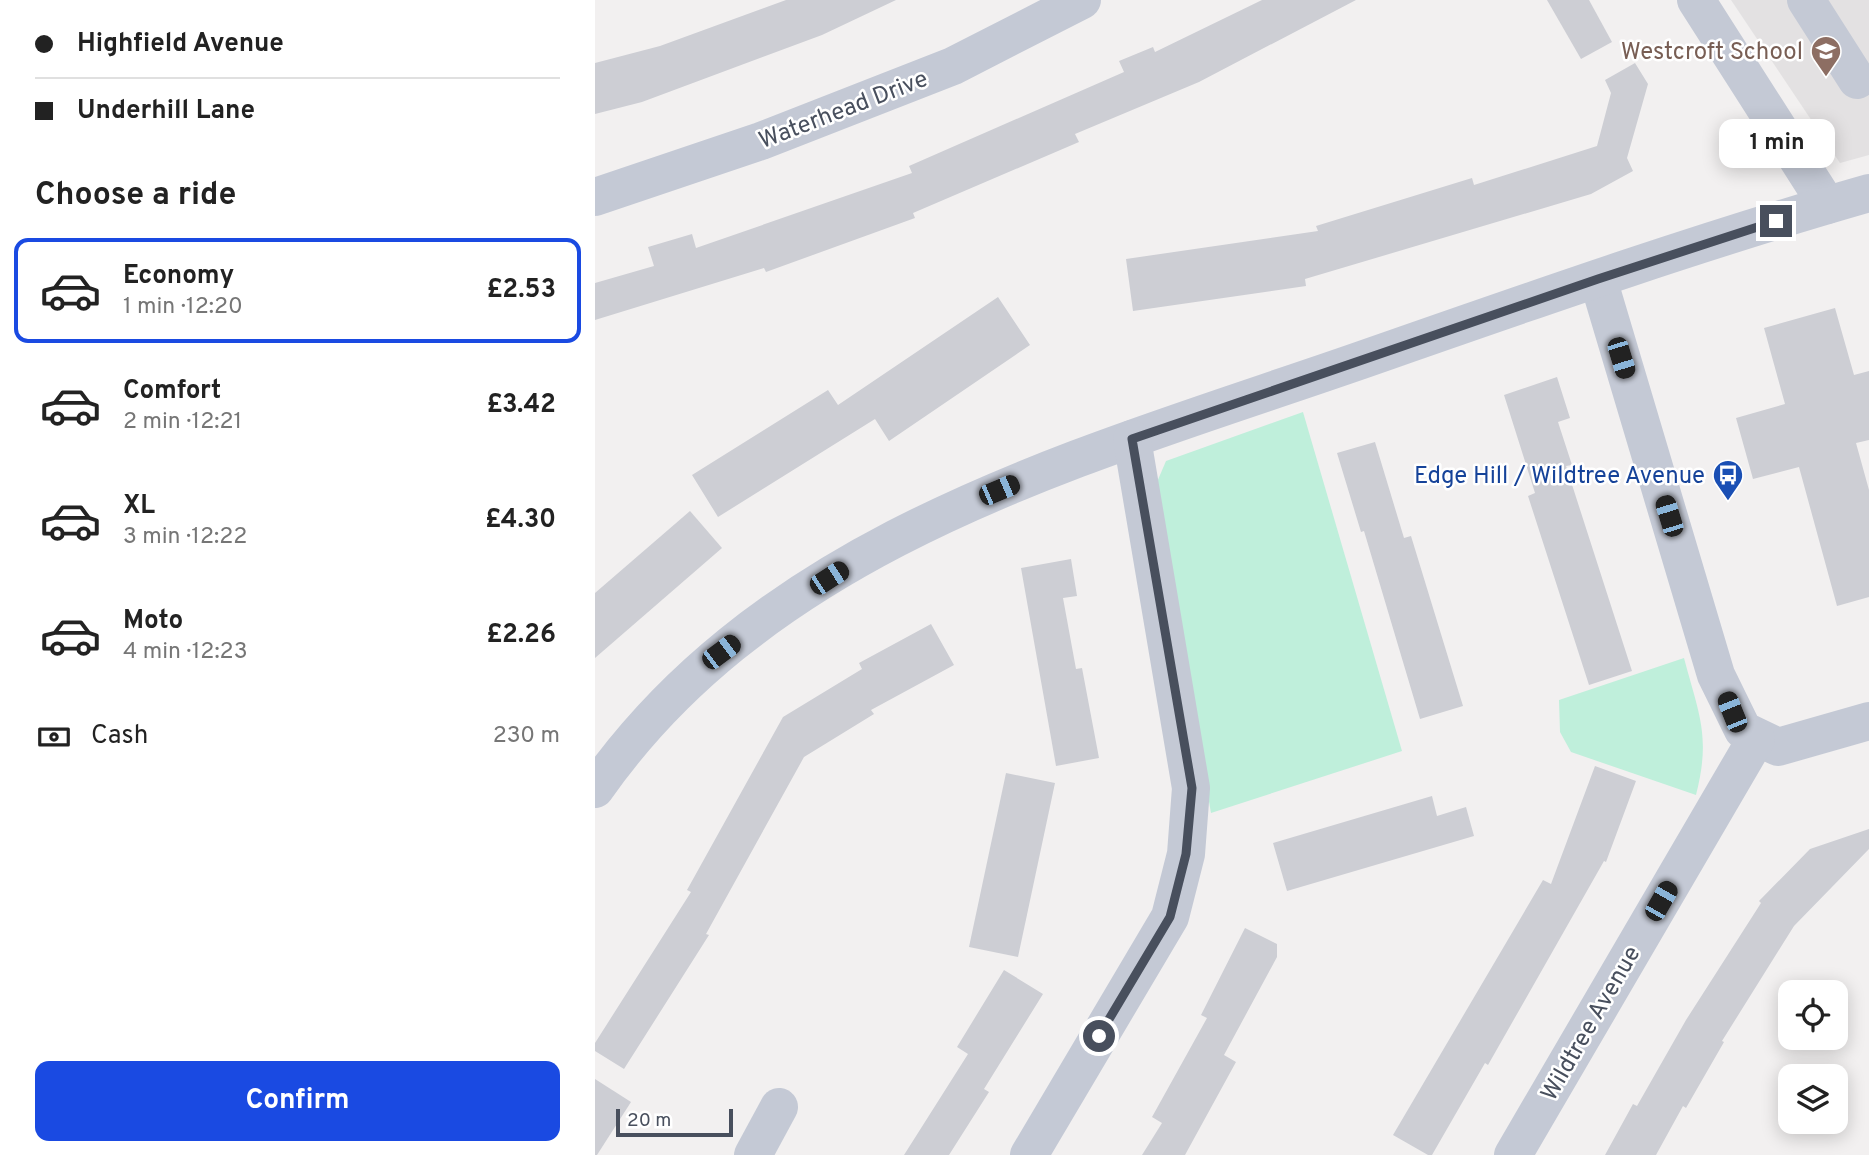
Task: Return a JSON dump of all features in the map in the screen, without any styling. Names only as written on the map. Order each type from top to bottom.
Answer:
[{"type":"street","name":"Waterhead Drive","points":[[595,197],[761,142],[953,66],[1082,0]]},
{"type":"street","points":[[1696,0],[1827,205]]},
{"type":"street","points":[[1806,0],[1857,80]]},
{"type":"street","points":[[595,789],[620,754],[668,700],[721,652],[771,615],[848,565],[928,520],[1046,470],[1132,439],[1598,279],[1869,193]]},
{"type":"street","points":[[1598,279],[1716,675],[1743,730],[1756,739],[1777,747],[1869,721]]},
{"type":"street","points":[[1029,1155],[1170,917],[1186,854],[1192,788],[1132,439]]},
{"type":"street","name":"Wildtree Avenue","points":[[1513,1155],[1756,739]]},
{"type":"street","points":[[753,1155],[779,1107]]},
{"type":"shaded area","name":"Westcroft School","points":[[1731,0],[1869,0],[1869,155],[1840,163]]},
{"type":"green space","points":[[1303,412],[1402,751],[1211,813],[1154,489],[1166,461]]},
{"type":"green space","points":[[1684,658],[1703,741],[1696,795],[1571,752],[1560,732],[1559,700]]},
{"type":"building","points":[[786,0],[896,0],[822,35],[642,102],[595,114],[595,63],[660,46]]},
{"type":"building","points":[[1262,0],[1356,0],[1199,82],[1075,134],[1079,142],[913,213],[915,218],[766,272],[764,268],[595,320],[595,283],[654,266],[648,247],[692,234],[696,248],[912,173],[909,166],[1124,72],[1119,61],[1153,47],[1155,52]]},
{"type":"building","points":[[1547,0],[1589,0],[1612,42],[1581,59]]},
{"type":"building","points":[[1635,63],[1648,84],[1627,158],[1633,171],[1591,194],[1305,279],[1306,286],[1133,311],[1126,259],[1318,231],[1316,226],[1472,178],[1474,185],[1597,146],[1611,93],[1605,80]]},
{"type":"building","points":[[998,297],[1030,345],[889,441],[875,419],[718,517],[692,475],[828,390],[838,405]]},
{"type":"building","points":[[1835,308],[1854,375],[1869,371],[1869,440],[1856,443],[1869,490],[1869,597],[1837,606],[1799,467],[1753,479],[1736,418],[1785,404],[1764,328]]},
{"type":"building","points":[[1557,377],[1570,418],[1558,422],[1572,465],[1566,466],[1632,671],[1589,685],[1528,496],[1535,493],[1504,395]]},
{"type":"building","points":[[1375,442],[1404,538],[1411,536],[1463,706],[1420,719],[1364,531],[1361,532],[1337,453]]},
{"type":"building","points":[[690,511],[722,548],[595,658],[595,593]]},
{"type":"building","points":[[1071,559],[1077,596],[1063,598],[1076,669],[1082,668],[1099,758],[1056,766],[1021,568]]},
{"type":"building","points":[[931,624],[954,665],[871,710],[874,714],[804,757],[706,934],[709,935],[624,1069],[595,1051],[595,1043],[691,892],[687,890],[783,717],[862,669],[859,663]]},
{"type":"building","points":[[1595,766],[1636,781],[1606,862],[1604,861],[1488,1065],[1485,1063],[1432,1155],[1428,1155],[1393,1135],[1543,880],[1551,884]]},
{"type":"building","points":[[1006,773],[1055,783],[1018,957],[969,947]]},
{"type":"building","points":[[1432,796],[1437,816],[1466,807],[1474,836],[1287,891],[1273,843]]},
{"type":"building","points":[[1869,829],[1869,849],[1794,926],[1722,1041],[1724,1042],[1686,1108],[1683,1106],[1656,1155],[1605,1155],[1633,1104],[1637,1106],[1686,1020],[1761,903],[1759,901],[1810,849]]},
{"type":"building","points":[[1245,928],[1277,944],[1277,957],[1224,1055],[1236,1062],[1185,1155],[1142,1155],[1162,1123],[1152,1117],[1207,1018],[1201,1015]]},
{"type":"building","points":[[1004,970],[1043,994],[984,1089],[989,1092],[949,1155],[904,1155],[968,1054],[957,1047]]},
{"type":"building","points":[[595,1079],[631,1102],[597,1155],[595,1155]]},
{"type":"place","name":"Westcroft School","points":[[1826,78]]},
{"type":"place","name":"Edge Hill / Wildtree Avenue","points":[[1728,502]]},
{"type":"route","points":[[1099,1036],[1170,917],[1186,854],[1192,788],[1132,439],[1598,279],[1776,221]]}]
